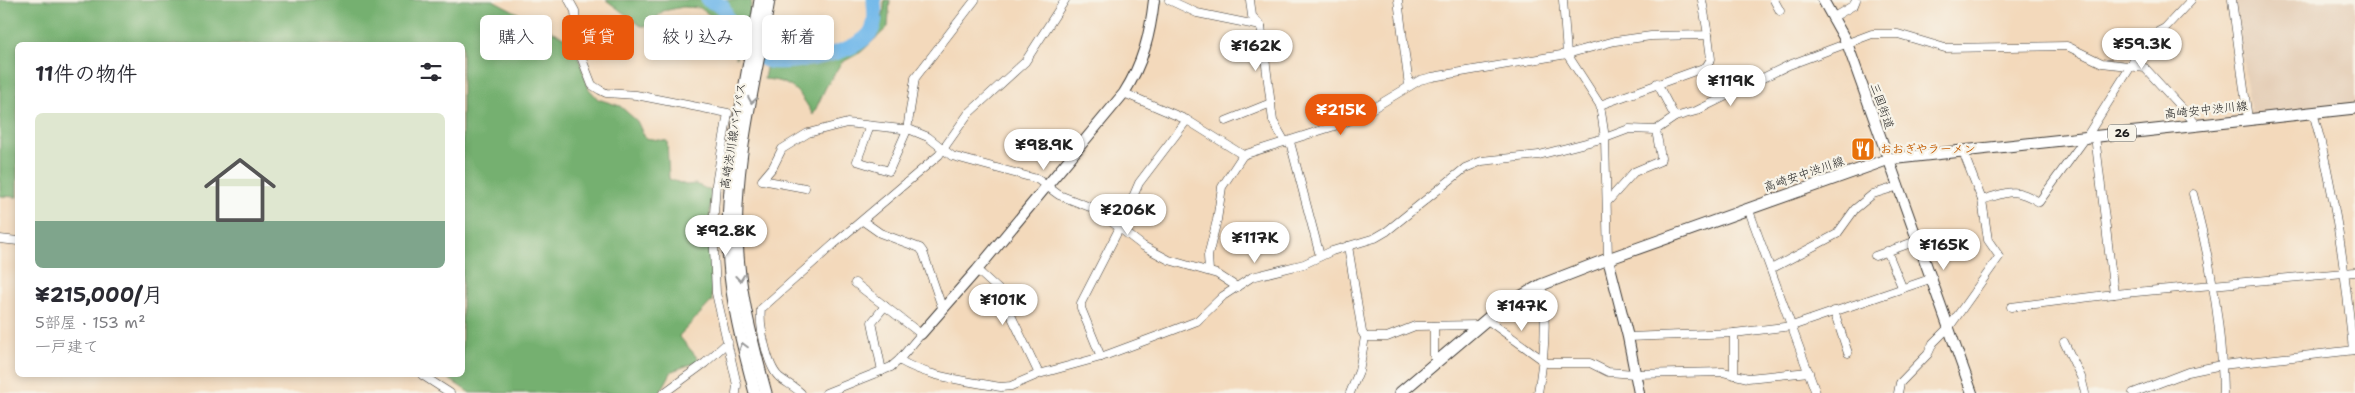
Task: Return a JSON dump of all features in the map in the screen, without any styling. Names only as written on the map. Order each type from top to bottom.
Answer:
[{"type":"main road","name":"高崎渋川線バイパス","points":[[755,393],[734,304],[729,264],[728,213],[739,116],[760,0]]},
{"type":"main road","name":"高崎渋川線バイパス","points":[[766,393],[745,316],[739,264],[737,220],[742,161],[769,0]]},
{"type":"main road","name":"高崎安中渋川線","points":[[1400,393],[1483,322],[1521,295],[1541,285],[1748,208],[1889,159],[2355,108]]},
{"type":"street","points":[[570,0],[575,11],[578,49],[592,85],[606,93],[636,95],[728,112],[716,184],[713,228],[716,293],[737,385],[736,393]]},
{"type":"street","points":[[870,126],[857,161],[889,171],[907,130],[915,78],[975,0]]},
{"type":"street","points":[[800,393],[789,382],[777,375],[762,330],[761,309],[943,150],[968,114],[1025,62],[1065,0]]},
{"type":"street","points":[[826,393],[882,371],[899,360],[1046,188],[1124,93],[1142,60],[1151,28],[1154,0]]},
{"type":"street","points":[[1169,0],[1197,13],[1262,26]]},
{"type":"street","points":[[1250,0],[1252,16],[1262,26],[1272,121],[1287,142],[1320,256]]},
{"type":"street","points":[[1398,0],[1409,86]]},
{"type":"street","points":[[1563,0],[1567,54],[1600,104],[1605,138],[1608,259],[1628,337],[1639,393]]},
{"type":"street","points":[[1600,104],[1706,67],[1711,59],[1702,0]]},
{"type":"street","points":[[1774,0],[1780,11]]},
{"type":"street","name":"三国街道","points":[[1823,0],[1847,43],[1933,278],[1972,393]]},
{"type":"street","points":[[1832,18],[1854,5],[1856,0]]},
{"type":"street","points":[[1982,200],[2006,193],[2022,192],[2039,202],[2091,136],[2142,43],[2148,36],[2164,28],[2191,0]]},
{"type":"street","points":[[2232,0],[2248,119]]},
{"type":"street","points":[[899,360],[911,368],[936,375],[1001,387],[1011,386],[1039,374],[1101,358],[1197,321],[1223,296],[1252,277],[1304,264],[1320,256],[1375,238],[1387,232],[1458,174],[1482,161],[1539,155],[1629,130],[1656,130],[1675,117],[1696,111],[1789,65],[1872,34],[1898,34],[1945,48],[2067,46],[2102,63],[2145,68],[2197,125]]},
{"type":"street","points":[[1209,271],[1208,256],[1217,220],[1222,187],[1243,155],[1287,142],[1360,116],[1409,86],[1432,77],[1567,54],[1615,41],[1651,36],[1708,35]]},
{"type":"street","points":[[1657,83],[1675,117]]},
{"type":"street","points":[[1124,93],[1187,120],[1243,155]]},
{"type":"street","points":[[1226,120],[1270,103]]},
{"type":"street","points":[[2133,393],[2188,372],[2222,365],[2354,350],[2345,273],[2325,155],[2313,112]]},
{"type":"street","points":[[1101,358],[1081,308],[1081,303],[1119,229],[1139,183],[1187,120]]},
{"type":"street","points":[[805,188],[762,180],[773,167],[782,148],[804,135],[847,123],[907,130],[928,137],[952,156],[1037,179],[1046,188],[1059,195],[1095,209],[1119,229],[1169,260],[1209,271],[1236,287]]},
{"type":"street","points":[[1608,201],[1634,172],[1660,161],[1656,130]]},
{"type":"street","points":[[2091,136],[2114,294]]},
{"type":"street","points":[[1898,393],[1900,383],[1928,354],[1933,343],[1950,326],[1998,255],[1988,240],[1982,200],[1963,152]]},
{"type":"street","points":[[1771,269],[1837,234],[1855,209],[1873,194],[1899,186]]},
{"type":"street","points":[[2193,194],[2213,287],[2222,365],[2223,393]]},
{"type":"street","points":[[1748,208],[1816,393]]},
{"type":"street","points":[[863,221],[880,233],[920,248],[924,252],[943,310]]},
{"type":"street","points":[[0,239],[15,241]]},
{"type":"street","points":[[1875,256],[1919,240]]},
{"type":"street","points":[[1348,246],[1362,332],[1365,337],[1358,371],[1350,393]]},
{"type":"street","points":[[1887,251],[1902,287]]},
{"type":"street","points":[[977,270],[999,290],[1039,374]]},
{"type":"street","points":[[2011,307],[2114,294],[2213,287],[2355,272]]},
{"type":"street","points":[[1628,337],[1734,333],[1792,326],[1933,278]]},
{"type":"street","points":[[855,283],[921,334]]},
{"type":"street","points":[[1538,393],[1543,362],[1545,305],[1541,285]]},
{"type":"street","points":[[882,371],[872,322],[885,306]]},
{"type":"street","points":[[1834,311],[1848,353]]},
{"type":"street","points":[[1365,337],[1387,337],[1415,326],[1483,322],[1543,362],[1590,363],[1608,372],[1635,374],[1723,372],[1748,378],[1809,372]]},
{"type":"street","points":[[1434,326],[1434,356],[1437,361]]},
{"type":"street","points":[[1734,333],[1734,375]]},
{"type":"street","points":[[664,393],[705,363],[728,342]]},
{"type":"street","points":[[2064,342],[2081,377],[2085,393]]},
{"type":"street","points":[[425,377],[450,393]]},
{"type":"shaded area","points":[[2234,0],[2355,0],[2355,102],[2251,114]]},
{"type":"green space","points":[[0,0],[493,0],[522,15],[480,15],[480,60],[552,60],[552,31],[562,36],[562,60],[579,60],[589,89],[598,99],[620,106],[637,121],[645,138],[667,141],[669,179],[686,185],[696,184],[711,191],[709,234],[712,301],[679,336],[700,361],[672,371],[660,393],[470,393],[446,377],[465,377],[465,42],[15,42],[15,197],[0,196]]},
{"type":"green space","points":[[606,0],[752,0],[749,15],[710,15],[700,8],[683,7],[663,11],[659,15],[644,15],[644,26],[641,26],[634,21],[634,15],[626,15]]},
{"type":"green space","points":[[884,0],[890,0],[888,27],[861,52],[841,63],[826,87],[813,115],[804,100],[794,89],[782,82],[764,79],[767,63],[834,60],[834,55],[860,45],[873,34],[882,19]]},
{"type":"waterway","points":[[708,0],[722,6],[734,32],[746,49],[765,60],[781,62],[826,56],[841,51],[865,38],[872,30],[874,22],[874,0]]},
{"type":"place","name":"おおぎやラーメン","points":[[1863,149]]}]
